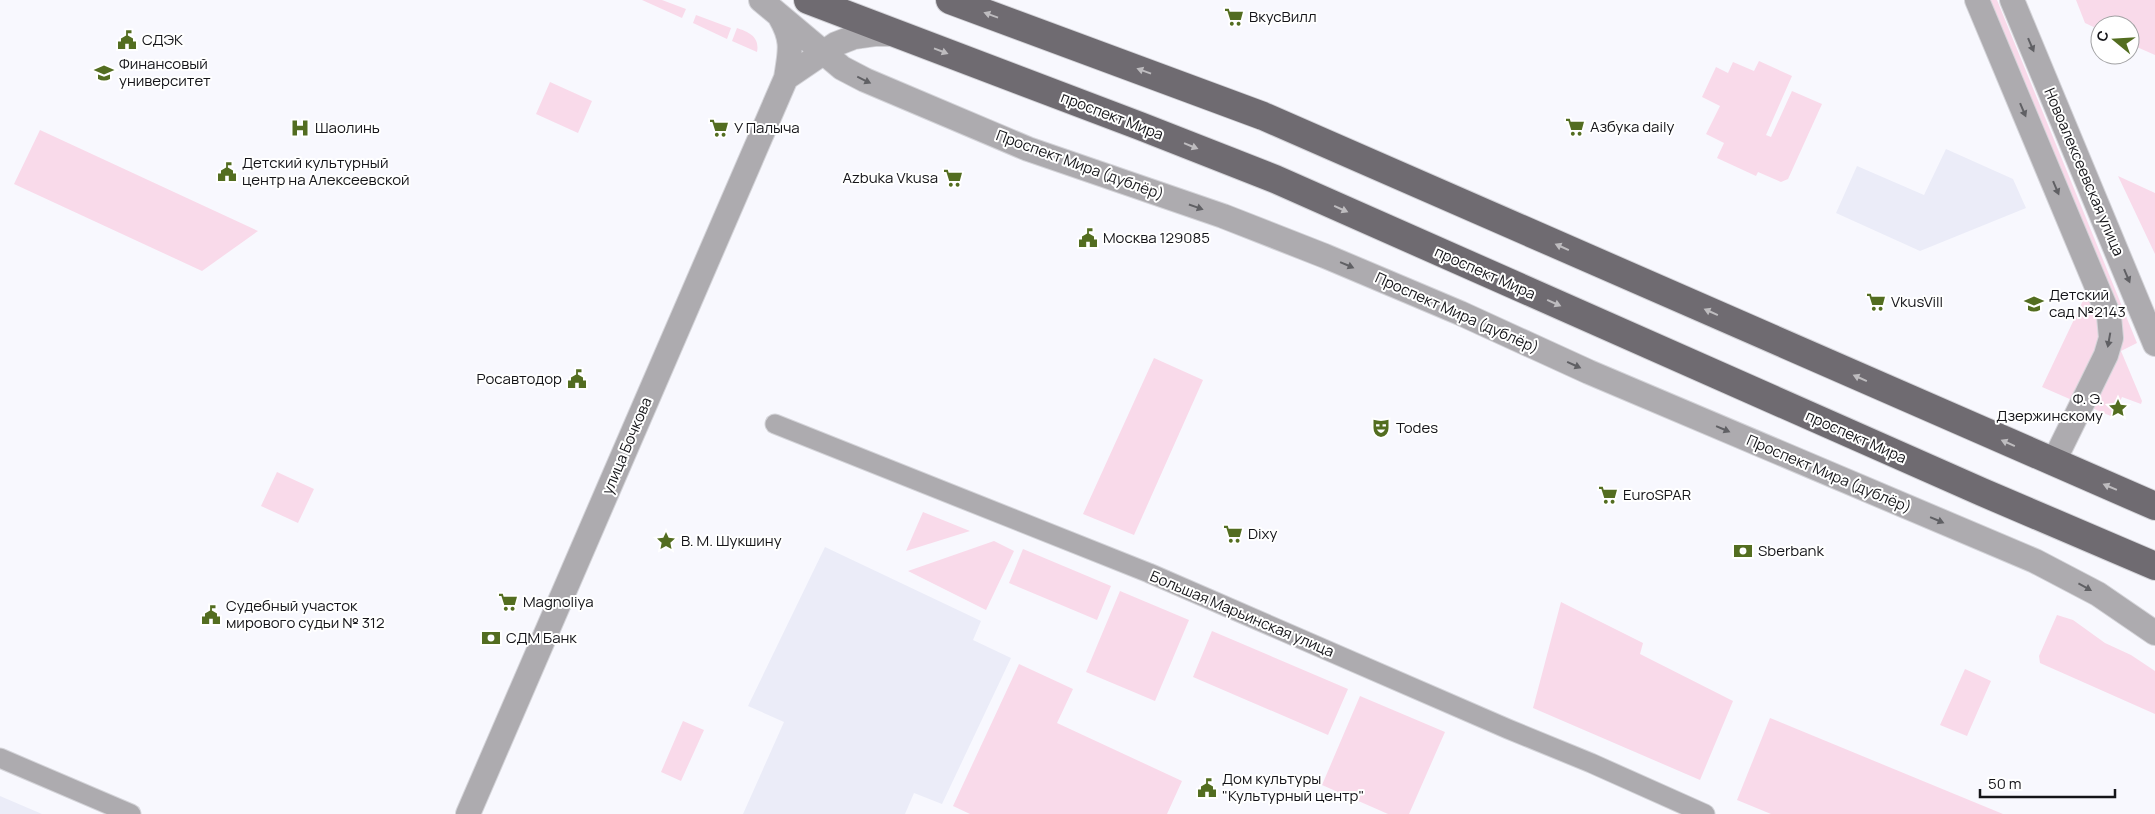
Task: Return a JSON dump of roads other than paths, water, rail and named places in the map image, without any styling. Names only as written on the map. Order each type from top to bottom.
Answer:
[{"type":"main road","name":"проспект Мира","points":[[808,0],[1140,126],[1275,180],[1972,488],[2155,566]]},
{"type":"main road","points":[[950,0],[1263,116],[2155,506]]},
{"type":"street","name":"Проспект Мира (дублёр)","points":[[761,0],[842,68],[865,80],[1028,148],[1223,216],[1460,313],[1650,398],[2036,561],[2098,594],[2155,633]]},
{"type":"street","points":[[1978,0],[2109,316],[2110,338],[2106,355],[2053,463]]},
{"type":"street","name":"Новоалексеевская улица","points":[[2012,0],[2155,344]]},
{"type":"street","name":"улица Бочкова","points":[[468,814],[786,78],[790,51],[789,32],[780,17]]},
{"type":"street","points":[[786,78],[836,44],[854,37],[896,34]]},
{"type":"street","name":"Большая Марьинская улица","points":[[775,424],[1149,573],[1592,763],[1705,814]]},
{"type":"street","points":[[0,758],[131,814]]},
{"type":"place","name":"ВкусВилл","points":[[1234,17]]},
{"type":"place","name":"СДЭК","points":[[127,40]]},
{"type":"place","name":"Финансовый университет","points":[[104,73]]},
{"type":"place","name":"Азбука daily","points":[[1575,127]]},
{"type":"place","name":"Шаолинь","points":[[300,128]]},
{"type":"place","name":"У Палыча","points":[[719,128]]},
{"type":"place","name":"Детский культурный центр на Алексеевской","points":[[227,172]]},
{"type":"place","name":"Azbuka Vkusa","points":[[953,178]]},
{"type":"place","name":"Москва 129085","points":[[1088,238]]},
{"type":"place","name":"VkusVill","points":[[1876,302]]},
{"type":"place","name":"Детский сад №2143","points":[[2034,304]]},
{"type":"place","name":"Росавтодор","points":[[577,379]]},
{"type":"place","name":"Ф. Э. Дзержинскому","points":[[2118,408]]},
{"type":"place","name":"Todes","points":[[1381,428]]},
{"type":"place","name":"EuroSPAR","points":[[1608,495]]},
{"type":"place","name":"Dixy","points":[[1233,534]]},
{"type":"place","name":"В. М. Шукшину","points":[[666,541]]},
{"type":"place","name":"Sberbank","points":[[1743,551]]},
{"type":"place","name":"Magnoliya","points":[[508,602]]},
{"type":"place","name":"Судебный участок мирового судьи № 312","points":[[211,615]]},
{"type":"place","name":"СДМ Банк","points":[[491,638]]},
{"type":"place","name":"Дом культуры \"Культурный центр\"","points":[[1207,788]]}]
